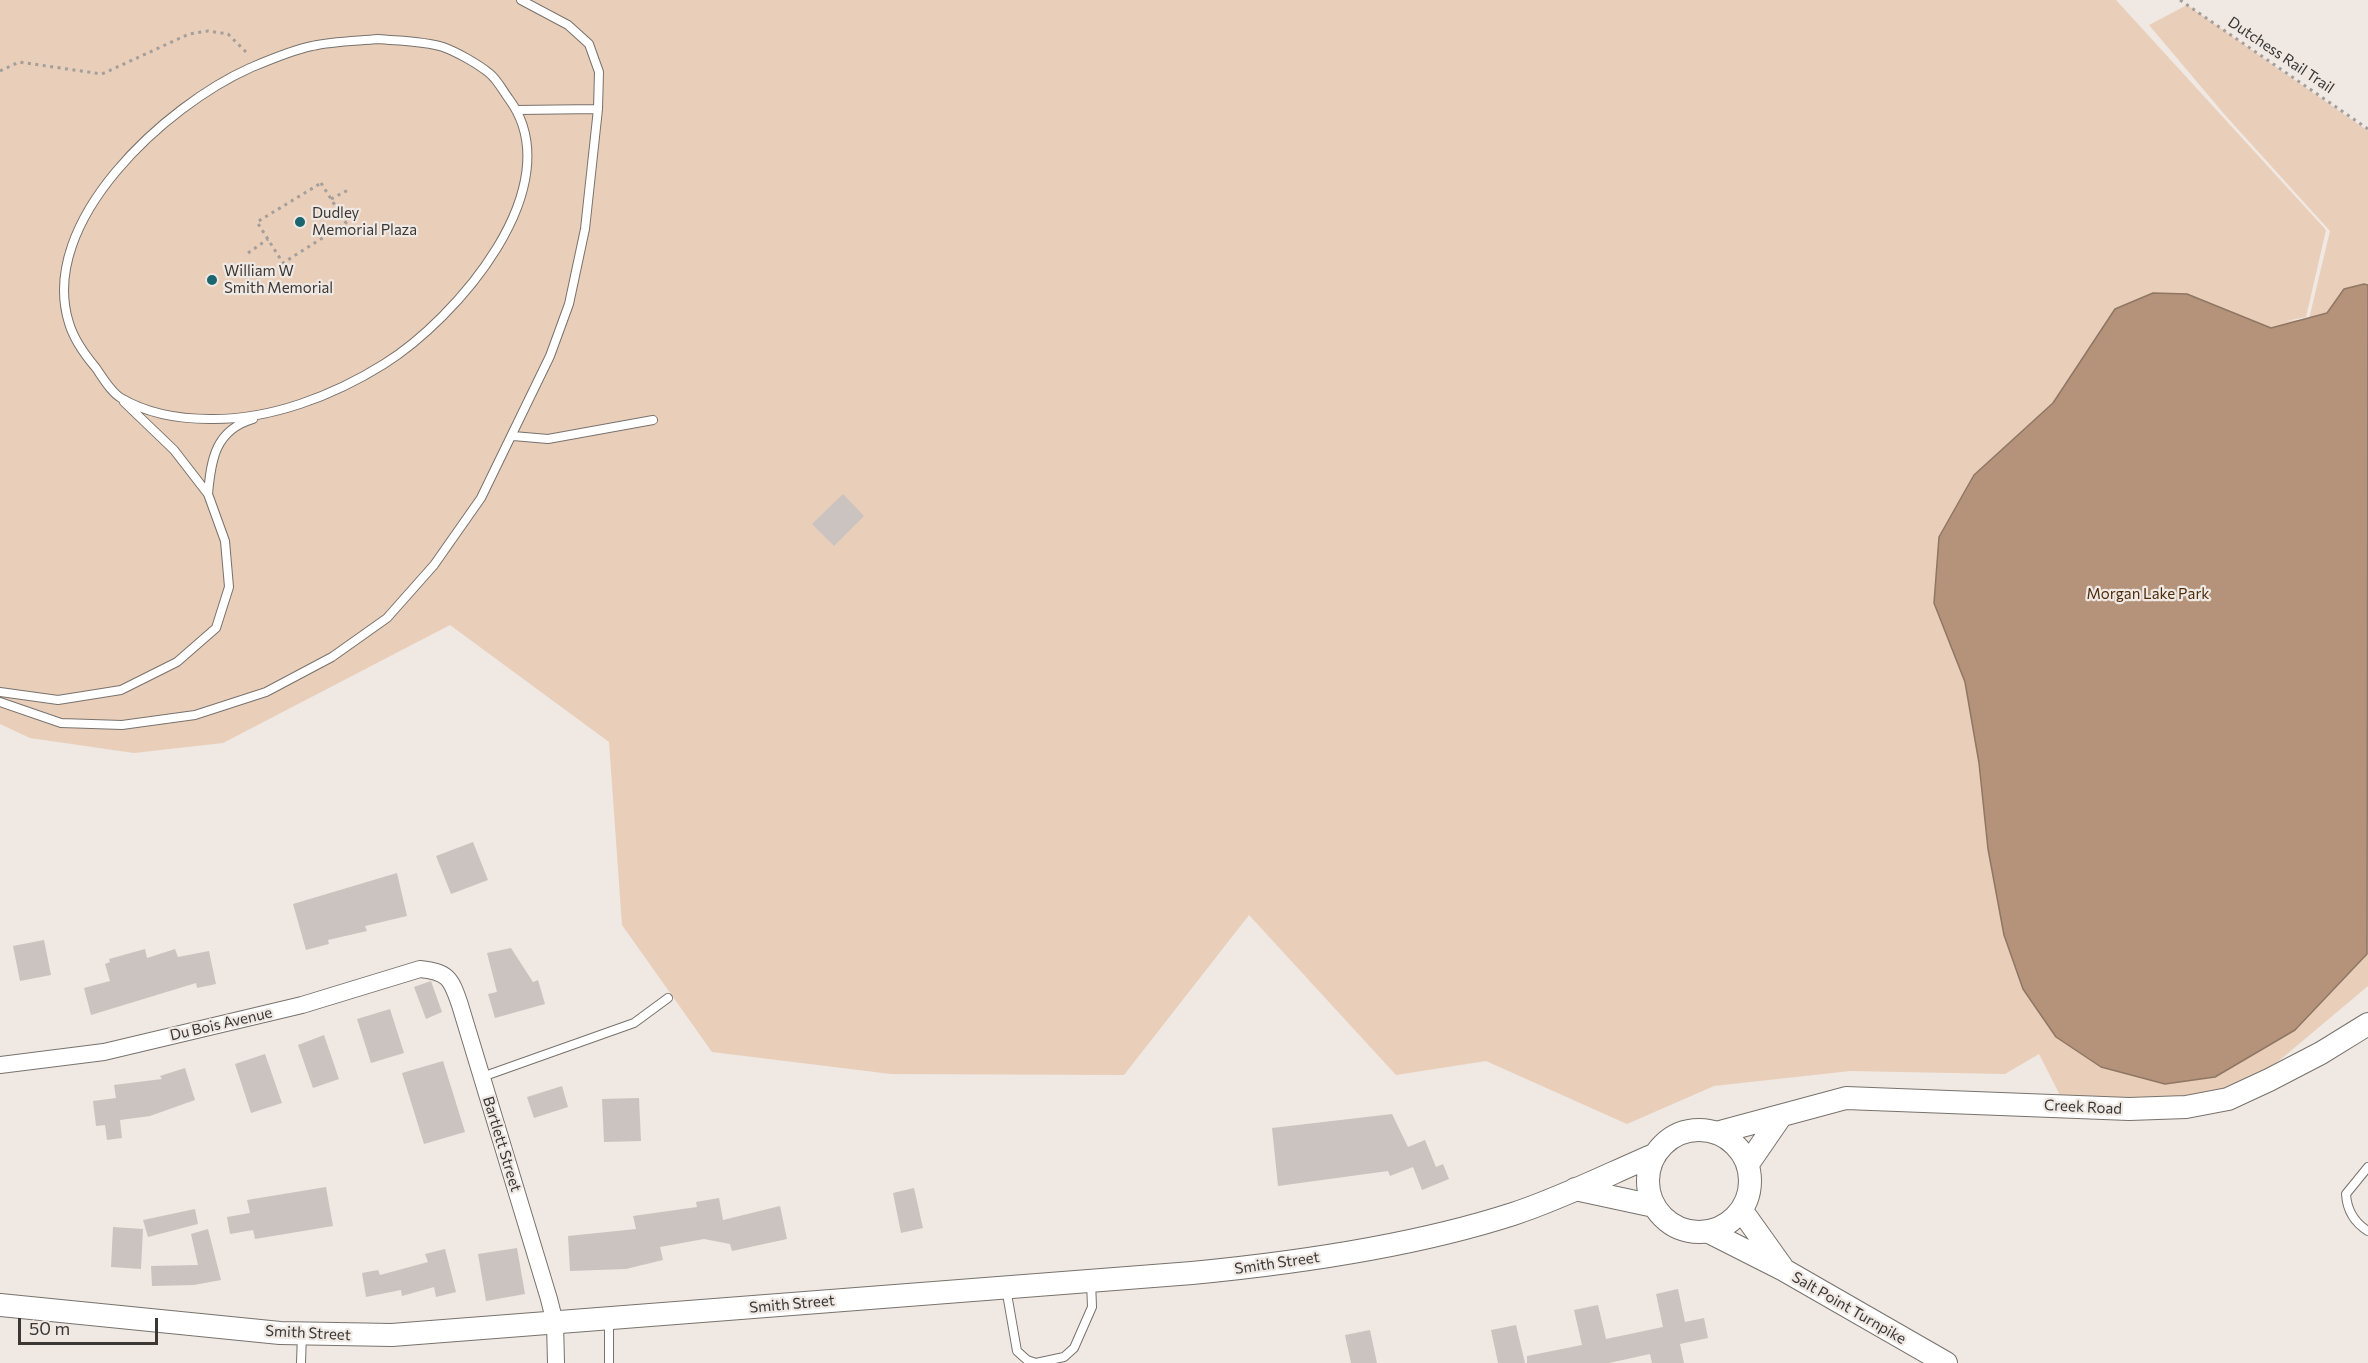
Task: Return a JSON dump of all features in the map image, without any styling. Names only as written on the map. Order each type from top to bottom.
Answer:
[{"type":"street","name":"Du Bois Avenue","points":[[0,1065],[25,1064],[104,1052],[302,1005],[420,969],[439,971]]},
{"type":"street","name":"Bartlett Street","points":[[439,971],[453,985],[482,1077],[555,1323],[556,1363]]},
{"type":"street","name":"Creek Road","points":[[1716,1133],[1846,1098],[2129,1109],[2186,1107],[2228,1099],[2321,1053],[2368,1024]]},
{"type":"street","points":[[1748,1164],[1781,1116]]},
{"type":"street","points":[[1694,1130],[1716,1133],[1736,1145],[1748,1164],[1751,1180],[1749,1196],[1742,1210],[1727,1224],[1709,1232],[1693,1232],[1677,1228],[1654,1206],[1648,1180],[1656,1154],[1672,1138],[1682,1133],[1694,1130]]},
{"type":"street","name":"Smith Street","points":[[0,1305],[302,1334],[392,1335],[1275,1265],[1430,1235],[1514,1214],[1656,1154]]},
{"type":"street","points":[[1575,1189],[1654,1206]]},
{"type":"street","name":"Salt Point Turnpike","points":[[1742,1210],[1784,1270]]},
{"type":"street","name":"Salt Point Turnpike","points":[[1709,1232],[1784,1270],[1946,1363]]},
{"type":"lane","points":[[0,702],[61,723],[122,725],[195,715],[266,692],[332,657],[387,618],[434,565],[481,498],[550,356],[569,304],[585,229],[598,109],[599,72],[589,44],[568,25],[521,0]]},
{"type":"lane","points":[[0,692],[58,700],[121,690],[177,662],[216,628],[229,587],[225,541],[208,494],[174,450],[119,397],[82,352],[68,322],[64,279],[78,233],[101,189],[139,145],[190,103],[257,66],[312,46],[378,39],[443,47],[490,74],[517,110],[527,148],[523,190],[506,235],[474,281],[429,330],[384,364],[324,395],[243,422],[224,435],[211,463],[208,494]]},
{"type":"lane","points":[[517,110],[598,109]]},
{"type":"lane","points":[[119,397],[162,416],[211,420],[270,413]]},
{"type":"lane","points":[[513,436],[548,439],[653,420]]},
{"type":"lane","points":[[482,1077],[634,1023],[668,998]]},
{"type":"lane","points":[[2368,1167],[2346,1194],[2346,1203],[2357,1224],[2368,1231]]},
{"type":"lane","points":[[1006,1287],[1017,1351],[1027,1360],[1036,1363],[1064,1357],[1074,1348],[1092,1306],[1091,1281]]},
{"type":"lane","points":[[609,1318],[609,1363]]},
{"type":"lane","points":[[301,1363],[302,1334]]},
{"type":"path","name":"Dutchess Rail Trail","points":[[2180,0],[2368,129]]},
{"type":"path","points":[[0,71],[20,62],[102,74],[189,34],[208,31],[228,34],[257,66]]},
{"type":"path","points":[[321,183],[346,222],[283,263],[268,239],[257,222],[321,183]]},
{"type":"path","points":[[331,199],[348,190]]},
{"type":"path","points":[[248,253],[268,239]]},
{"type":"green space","points":[[0,0],[2116,0],[2326,230],[2306,317],[2286,321],[2309,319],[2330,231],[2225,115],[2149,25],[2187,5],[2368,131],[2368,986],[2262,1075],[2186,1107],[2066,1107],[2039,1054],[2005,1074],[1850,1071],[1714,1086],[1627,1124],[1486,1061],[1396,1075],[1249,915],[1124,1075],[891,1074],[712,1052],[622,925],[609,742],[450,625],[223,743],[134,753],[30,738],[0,724]]},
{"type":"shaded area","name":"Morgan Lake Park","points":[[2368,285],[2367,954],[2295,1030],[2215,1077],[2165,1084],[2101,1067],[2056,1037],[2023,989],[2004,935],[1988,849],[1979,763],[1965,682],[1934,603],[1939,537],[1974,475],[2053,403],[2115,309],[2153,293],[2187,294],[2271,328],[2327,313],[2344,289]]},
{"type":"building","points":[[843,494],[864,516],[834,546],[812,524]]},
{"type":"building","points":[[473,842],[488,880],[451,894],[436,856]]},
{"type":"building","points":[[397,873],[407,916],[365,926],[367,931],[328,940],[329,944],[306,950],[293,904]]},
{"type":"building","points":[[44,940],[51,975],[20,981],[13,946]]},
{"type":"building","points":[[511,948],[533,982],[538,980],[545,1004],[495,1018],[488,994],[497,992],[487,953]]},
{"type":"building","points":[[145,949],[147,958],[175,949],[178,957],[209,951],[216,984],[197,988],[196,983],[91,1015],[84,988],[110,981],[105,964],[110,962],[109,959]]},
{"type":"building","points":[[431,981],[442,1012],[426,1019],[414,987]]},
{"type":"building","points":[[390,1009],[404,1053],[371,1063],[357,1019]]},
{"type":"building","points":[[324,1035],[339,1079],[313,1088],[298,1045]]},
{"type":"building","points":[[265,1054],[282,1103],[251,1113],[235,1064]]},
{"type":"building","points":[[443,1061],[465,1132],[424,1144],[402,1073]]},
{"type":"building","points":[[185,1068],[195,1100],[150,1116],[120,1120],[122,1138],[107,1140],[105,1125],[96,1126],[93,1101],[116,1098],[114,1085],[162,1079],[160,1076]]},
{"type":"building","points":[[562,1086],[568,1107],[534,1118],[527,1097]]},
{"type":"building","points":[[639,1098],[641,1141],[604,1142],[602,1099]]},
{"type":"building","points":[[1392,1114],[1408,1147],[1425,1140],[1436,1167],[1443,1164],[1449,1179],[1422,1190],[1413,1167],[1390,1176],[1388,1171],[1278,1186],[1272,1128]]},
{"type":"building","points":[[326,1187],[333,1226],[255,1239],[253,1230],[230,1234],[227,1217],[250,1213],[247,1200]]},
{"type":"building","points":[[914,1188],[923,1228],[901,1233],[893,1193]]},
{"type":"building","points":[[719,1198],[723,1220],[780,1206],[787,1239],[732,1251],[730,1244],[704,1239],[660,1247],[663,1260],[626,1269],[570,1271],[568,1236],[636,1229],[633,1216],[697,1207],[696,1202]]},
{"type":"building","points":[[195,1209],[198,1224],[148,1237],[143,1220]]},
{"type":"building","points":[[113,1227],[143,1229],[141,1269],[111,1267]]},
{"type":"building","points":[[208,1229],[221,1280],[194,1285],[152,1286],[151,1266],[198,1265],[191,1234]]},
{"type":"building","points":[[517,1248],[525,1294],[486,1301],[478,1254]]},
{"type":"building","points":[[445,1249],[456,1292],[436,1297],[434,1287],[402,1296],[401,1290],[366,1297],[362,1273],[378,1270],[380,1275],[428,1262],[425,1254]]},
{"type":"building","points":[[1678,1289],[1685,1322],[1704,1318],[1708,1338],[1680,1344],[1684,1363],[1652,1363],[1650,1354],[1609,1363],[1527,1363],[1527,1356],[1582,1345],[1574,1310],[1598,1305],[1606,1339],[1663,1327],[1656,1294]]},
{"type":"building","points":[[1516,1325],[1525,1363],[1498,1363],[1491,1330]]},
{"type":"building","points":[[1370,1330],[1377,1363],[1351,1363],[1345,1335]]},
{"type":"place","name":"Dudley Memorial Plaza","points":[[300,222]]},
{"type":"place","name":"William W Smith Memorial","points":[[212,280]]}]
